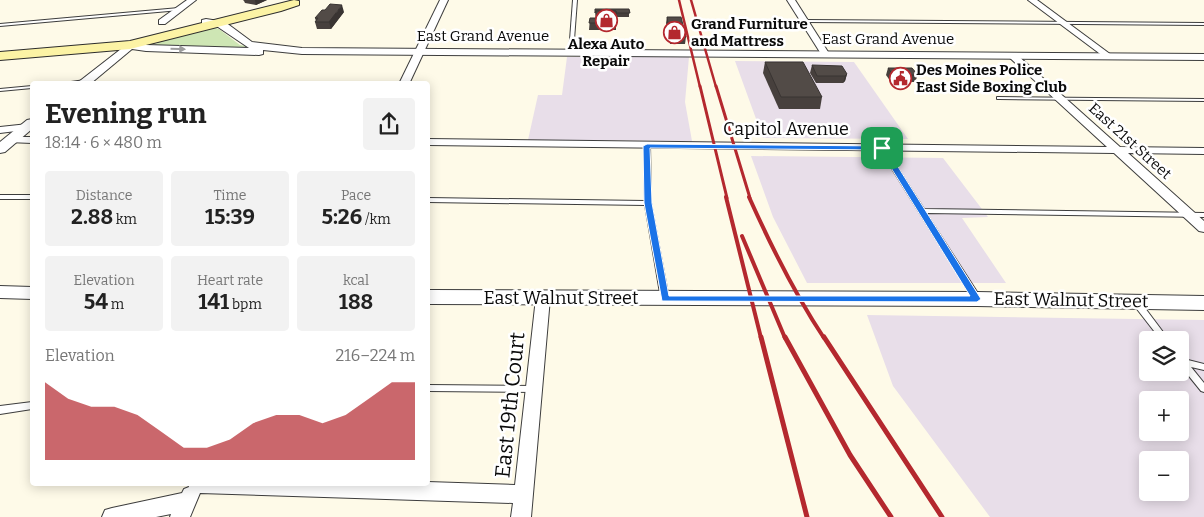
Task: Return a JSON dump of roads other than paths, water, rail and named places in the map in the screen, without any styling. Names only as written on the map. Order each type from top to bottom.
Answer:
[{"type":"main road","points":[[129,43],[206,22],[300,1]]},
{"type":"main road","points":[[129,43],[221,24],[300,1]]},
{"type":"main road","name":"East Grand Avenue","points":[[0,56],[129,43]]},
{"type":"street","points":[[162,22],[192,0]]},
{"type":"street","points":[[406,81],[444,0]]},
{"type":"street","points":[[791,0],[826,55]]},
{"type":"street","points":[[1032,0],[1110,57]]},
{"type":"street","name":"East Grand Avenue","points":[[206,22],[221,24],[249,45],[302,51]]},
{"type":"street","points":[[85,81],[129,43]]},
{"type":"street","name":"East Grand Avenue","points":[[129,43],[148,48],[241,52],[1204,57]]},
{"type":"street","name":"East 21st Street","points":[[1013,56],[1204,228]]},
{"type":"street","points":[[0,130],[30,130]]},
{"type":"street","points":[[0,149],[30,131]]},
{"type":"street","name":"Capitol Avenue","points":[[430,142],[1204,151]]},
{"type":"street","points":[[0,292],[30,293]]},
{"type":"street","name":"East Walnut Street","points":[[430,297],[977,299],[1204,303]]},
{"type":"street","name":"East 19th Court","points":[[522,517],[543,298]]},
{"type":"street","points":[[112,517],[191,496],[524,494]]},
{"type":"lane","points":[[571,53],[575,0]]},
{"type":"lane","points":[[0,25],[179,9]]},
{"type":"lane","points":[[806,22],[1204,24]]},
{"type":"lane","points":[[0,90],[30,87]]},
{"type":"lane","points":[[999,98],[1204,100]]},
{"type":"lane","points":[[647,146],[648,203],[665,299]]},
{"type":"lane","points":[[882,148],[977,299]]},
{"type":"lane","points":[[0,196],[30,197]]},
{"type":"lane","points":[[430,200],[648,203]]},
{"type":"lane","points":[[922,211],[1204,215]]},
{"type":"lane","points":[[1136,302],[1158,331]]},
{"type":"lane","points":[[1189,363],[1204,367]]},
{"type":"lane","points":[[1189,371],[1204,389]]},
{"type":"lane","points":[[430,388],[535,389]]},
{"type":"lane","points":[[0,410],[30,406]]},
{"type":"railway","points":[[679,0],[700,87]]},
{"type":"railway","points":[[691,0],[716,87]]},
{"type":"railway","points":[[700,86],[727,198]]},
{"type":"railway","points":[[716,86],[750,198]]},
{"type":"railway","points":[[726,197],[761,338]]},
{"type":"railway","points":[[749,197],[784,269],[824,338]]},
{"type":"railway","points":[[742,236],[785,338]]},
{"type":"railway","points":[[761,337],[807,517]]},
{"type":"railway","points":[[785,337],[850,455],[891,517]]},
{"type":"railway","points":[[824,337],[942,517]]},
{"type":"place","name":"Alexa Auto Repair","points":[[606,21]]},
{"type":"place","name":"Grand Furniture and Mattress","points":[[675,33]]},
{"type":"place","name":"Des Moines Police East Side Boxing Club","points":[[900,79]]}]
